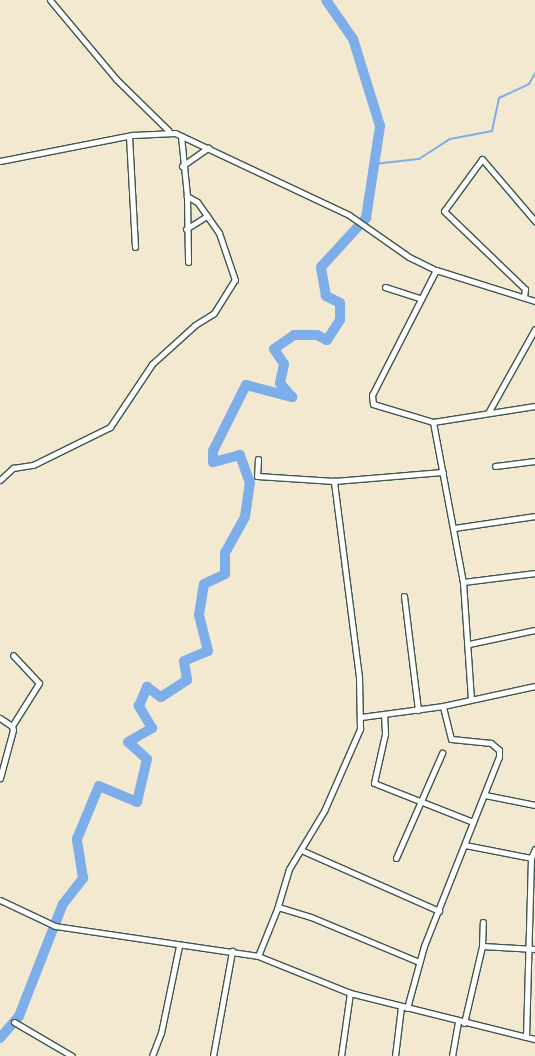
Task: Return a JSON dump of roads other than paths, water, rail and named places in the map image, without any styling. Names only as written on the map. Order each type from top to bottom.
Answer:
[{"type":"street","points":[[50,0],[116,79],[169,131],[361,222],[409,257],[436,270],[535,301]]},
{"type":"street","points":[[0,161],[129,136],[169,131]]},
{"type":"street","points":[[129,136],[134,247]]},
{"type":"street","points":[[182,136],[182,166],[187,196],[188,262]]},
{"type":"street","points":[[182,166],[208,148]]},
{"type":"street","points":[[524,297],[525,289],[444,211],[482,159],[535,221]]},
{"type":"street","points":[[0,480],[13,468],[33,465],[110,427],[152,364],[195,325],[214,313],[234,280],[218,233],[197,202],[187,196]]},
{"type":"street","points":[[186,228],[207,216]]},
{"type":"street","points":[[436,270],[372,400],[373,404],[433,422],[535,406]]},
{"type":"street","points":[[385,287],[421,300]]},
{"type":"street","points":[[488,413],[535,329]]},
{"type":"street","points":[[433,422],[463,582],[469,644],[471,699]]},
{"type":"street","points":[[258,459],[257,476],[334,481],[443,472]]},
{"type":"street","points":[[495,466],[535,461]]},
{"type":"street","points":[[258,956],[278,907],[289,869],[340,776],[357,739],[361,717],[356,650],[334,481]]},
{"type":"street","points":[[454,528],[535,516]]},
{"type":"street","points":[[463,582],[535,573]]},
{"type":"street","points":[[404,596],[418,710]]},
{"type":"street","points":[[469,644],[535,630]]},
{"type":"street","points":[[0,778],[12,726],[40,683],[13,655]]},
{"type":"street","points":[[361,717],[443,706],[535,686]]},
{"type":"street","points":[[395,1056],[404,1007],[419,962],[473,822],[497,766],[499,750],[491,743],[450,740],[443,706]]},
{"type":"street","points":[[384,714],[385,734],[374,783],[473,822]]},
{"type":"street","points":[[0,718],[12,726]]},
{"type":"street","points":[[396,858],[442,753]]},
{"type":"street","points":[[485,795],[535,805]]},
{"type":"street","points":[[465,845],[531,858]]},
{"type":"street","points":[[526,1037],[532,949],[531,858],[535,849]]},
{"type":"street","points":[[300,850],[438,911]]},
{"type":"street","points":[[0,900],[55,926],[179,946],[232,951],[258,956],[350,993],[464,1023],[535,1039]]},
{"type":"street","points":[[278,907],[311,917],[419,962]]},
{"type":"street","points":[[464,1023],[482,946],[483,922]]},
{"type":"street","points":[[152,1056],[161,1033],[179,946]]},
{"type":"street","points":[[482,946],[532,949]]},
{"type":"street","points":[[213,1056],[232,951]]},
{"type":"street","points":[[341,1056],[350,993]]},
{"type":"street","points":[[452,1056],[458,1021]]},
{"type":"street","points":[[14,1022],[72,1056]]},
{"type":"waterway","points":[[0,1038],[19,1016],[63,904],[83,878],[77,839],[99,786],[137,802],[147,759],[128,742],[152,728],[139,706],[147,687],[161,697],[187,680],[184,661],[208,651],[199,615],[204,584],[225,574],[225,553],[245,517],[250,483],[240,455],[213,462],[213,451],[246,385],[292,397],[280,383],[284,364],[274,349],[294,335],[317,335],[327,340],[340,320],[340,303],[326,296],[321,267],[366,218],[380,126],[353,39],[326,0]]},
{"type":"waterway","points":[[374,164],[419,159],[450,139],[492,131],[499,98],[529,84],[535,73]]}]
